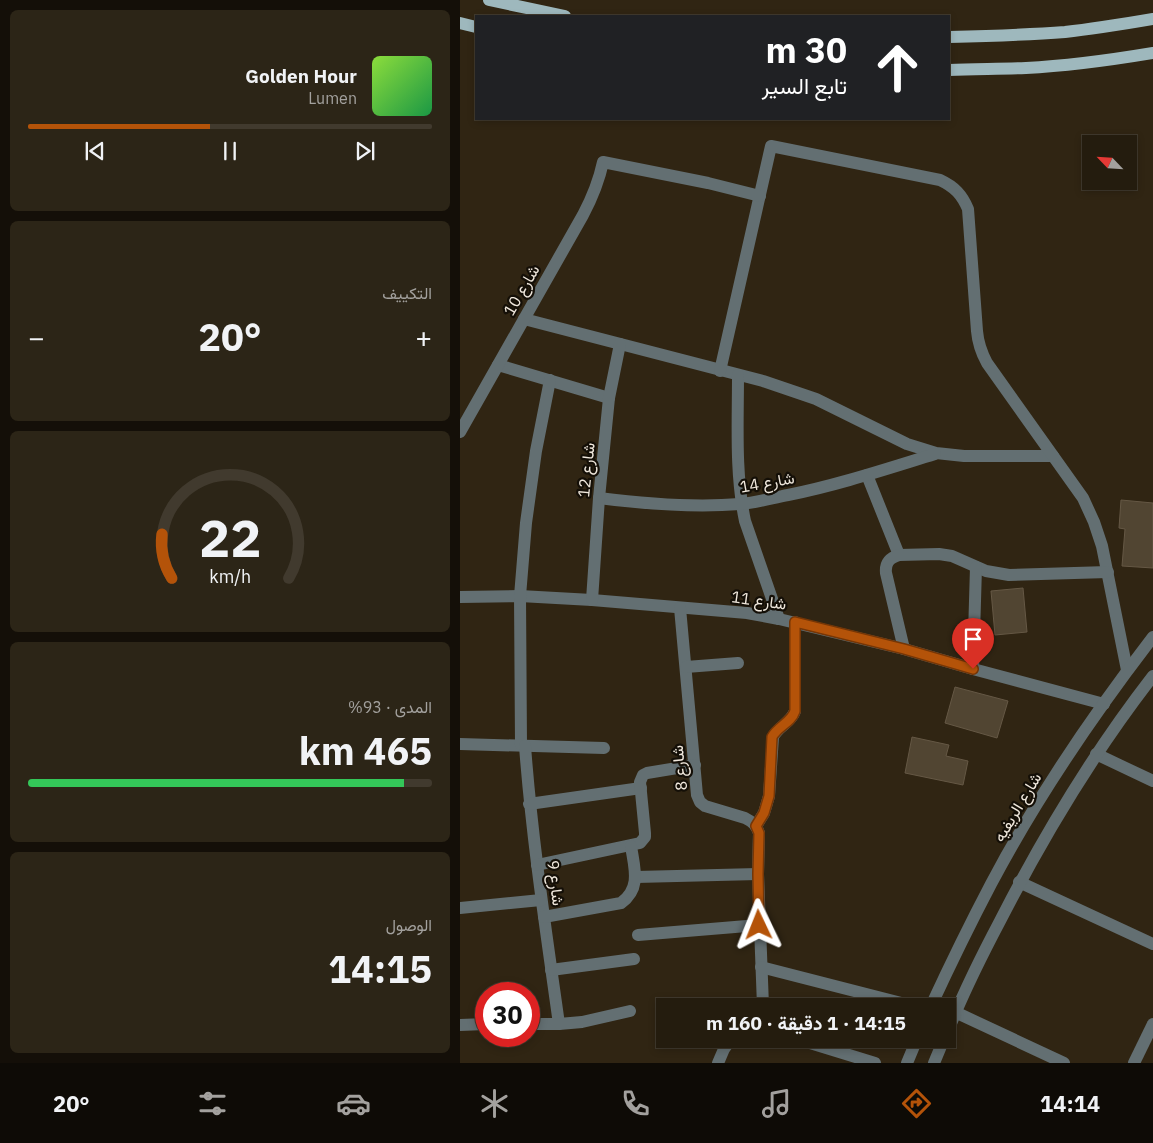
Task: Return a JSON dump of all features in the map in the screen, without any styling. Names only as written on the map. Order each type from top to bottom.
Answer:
[{"type":"main road","points":[[489,0],[559,15]]},
{"type":"main road","points":[[950,37],[1067,32],[1153,19]]},
{"type":"main road","points":[[460,23],[475,27]]},
{"type":"main road","points":[[950,70],[1026,68],[1074,64],[1153,52]]},
{"type":"street","points":[[720,371],[771,146],[940,180],[950,184],[958,191],[968,209],[977,331],[981,353],[1083,498],[1102,546],[1127,670]]},
{"type":"street","name":"شارع 10","points":[[460,432],[592,198],[603,162],[664,173],[760,196]]},
{"type":"street","points":[[524,319],[763,381],[816,399],[907,444],[936,453],[964,456],[1054,456]]},
{"type":"street","name":"شارع 12","points":[[592,600],[599,498],[609,398],[620,344]]},
{"type":"street","points":[[498,365],[609,398]]},
{"type":"street","points":[[738,376],[739,484],[741,504],[780,619]]},
{"type":"street","name":"شارع 9","points":[[550,380],[536,451],[527,514],[520,596],[523,745],[541,900],[559,1024]]},
{"type":"street","name":"شارع 14","points":[[599,498],[668,505],[741,504],[805,492],[867,476],[936,453]]},
{"type":"street","points":[[867,476],[898,555]]},
{"type":"street","points":[[904,649],[886,567],[892,557],[898,555],[939,554],[952,556],[986,571],[1009,575],[1108,572]]},
{"type":"street","points":[[973,669],[976,567]]},
{"type":"street","name":"شارع 11","points":[[460,597],[520,596],[592,600],[747,613],[795,622],[904,649],[1104,704]]},
{"type":"street","name":"شارع 8","points":[[680,608],[694,765],[700,802],[705,806],[745,818],[752,821],[756,826]]},
{"type":"street","points":[[763,998],[759,925],[759,833],[756,826],[764,813],[769,796],[772,737],[792,719],[795,711],[795,622]]},
{"type":"street","name":"شارع الريفيه","points":[[935,998],[992,883],[1026,822],[1064,762],[1127,670],[1153,637]]},
{"type":"street","points":[[686,668],[738,663]]},
{"type":"street","points":[[956,1010],[987,946],[1044,839],[1096,754],[1151,682]]},
{"type":"street","points":[[460,744],[604,748]]},
{"type":"street","points":[[1096,754],[1153,781]]},
{"type":"street","points":[[537,865],[640,843],[646,833],[641,778],[646,773],[694,765]]},
{"type":"street","points":[[529,804],[641,788]]},
{"type":"street","points":[[544,917],[621,903],[628,898],[635,885],[636,877],[631,846]]},
{"type":"street","points":[[636,877],[758,874]]},
{"type":"street","points":[[1020,882],[1153,944]]},
{"type":"street","points":[[460,908],[541,900]]},
{"type":"street","points":[[638,935],[759,925]]},
{"type":"street","points":[[551,970],[634,959]]},
{"type":"street","points":[[761,967],[882,998]]},
{"type":"street","points":[[540,1024],[582,1022],[630,1011]]},
{"type":"street","points":[[956,1012],[1064,1063]]},
{"type":"street","points":[[460,1025],[475,1024]]},
{"type":"street","points":[[1134,1063],[1153,1024]]},
{"type":"street","points":[[718,1063],[725,1048]]},
{"type":"street","points":[[826,1048],[875,1063]]},
{"type":"street","points":[[907,1063],[913,1048]]},
{"type":"street","points":[[934,1063],[940,1048]]},
{"type":"building","points":[[1121,500],[1153,503],[1153,568],[1122,566],[1125,529],[1119,528]]},
{"type":"building","points":[[1023,588],[1027,632],[995,635],[991,591]]},
{"type":"building","points":[[955,687],[1008,701],[997,738],[945,723]]},
{"type":"building","points":[[912,737],[949,745],[946,756],[968,761],[963,785],[905,773]]},
{"type":"route","points":[[759,925],[759,833],[756,826],[764,813],[769,796],[772,737],[774,733],[792,719],[795,711],[795,622],[904,649],[973,669]]}]
